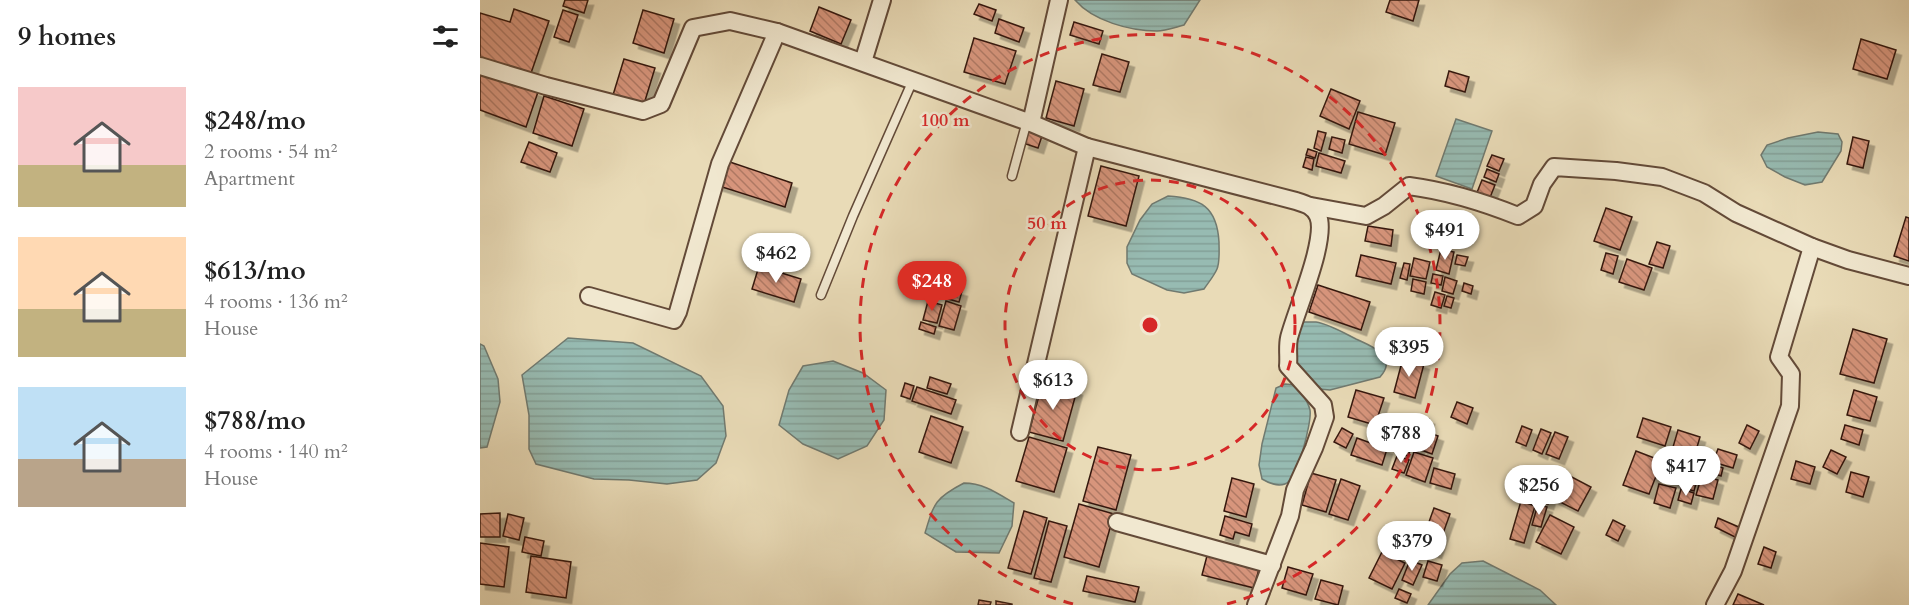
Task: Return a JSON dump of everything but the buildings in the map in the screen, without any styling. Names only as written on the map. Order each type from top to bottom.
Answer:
[{"type":"street","points":[[863,62],[882,0]]},
{"type":"street","points":[[1029,122],[1059,0]]},
{"type":"street","points":[[480,66],[643,111],[662,104],[693,28],[730,21],[777,32],[914,80],[1029,122],[1086,147],[1311,206],[1366,216],[1384,206],[1410,186],[1434,189],[1491,205],[1518,216],[1534,206],[1542,184],[1554,166],[1616,171],[1662,177],[1704,193],[1736,213],[1812,247],[1848,260],[1909,276]]},
{"type":"street","points":[[589,296],[674,320],[720,164],[777,32]]},
{"type":"street","points":[[1020,432],[1086,147]]},
{"type":"street","points":[[1256,605],[1290,516],[1295,489],[1325,417],[1323,405],[1288,366],[1289,339],[1302,303],[1319,238],[1319,218],[1311,206]]},
{"type":"street","points":[[1715,605],[1733,571],[1790,406],[1791,374],[1779,357],[1812,247]]},
{"type":"street","points":[[1118,522],[1272,565]]},
{"type":"lane","points":[[822,295],[853,216],[914,80]]},
{"type":"lane","points":[[1012,176],[1029,122]]},
{"type":"water","points":[[1075,0],[1200,0],[1184,25],[1157,31],[1124,27],[1102,19]]},
{"type":"water","points":[[1456,119],[1492,131],[1472,189],[1436,176]]},
{"type":"water","points":[[1818,132],[1838,134],[1842,142],[1841,151],[1822,182],[1805,185],[1767,167],[1761,155],[1767,145]]},
{"type":"water","points":[[1168,196],[1198,202],[1211,213],[1215,220],[1218,230],[1219,263],[1216,272],[1204,289],[1184,293],[1167,290],[1132,274],[1127,263],[1127,247],[1140,220],[1152,204]]},
{"type":"water","points":[[1302,322],[1326,325],[1375,349],[1385,358],[1385,370],[1380,377],[1330,390],[1319,389],[1294,361],[1298,332]]},
{"type":"water","points":[[568,338],[633,343],[701,376],[723,406],[726,436],[716,463],[697,480],[667,484],[594,479],[536,464],[529,449],[529,415],[522,375]]},
{"type":"water","points":[[480,344],[484,346],[498,379],[500,402],[487,447],[480,448]]},
{"type":"water","points":[[833,361],[863,373],[886,390],[884,420],[867,446],[838,459],[803,444],[779,425],[789,390],[803,366]]},
{"type":"water","points":[[1285,384],[1296,385],[1308,403],[1310,417],[1303,450],[1294,473],[1285,484],[1279,485],[1262,479],[1259,465],[1276,388]]},
{"type":"water","points":[[964,483],[984,487],[1014,503],[1012,526],[999,553],[956,552],[925,533],[937,502]]},
{"type":"water","points":[[1483,561],[1540,590],[1556,605],[1428,605],[1450,574],[1462,563]]}]
